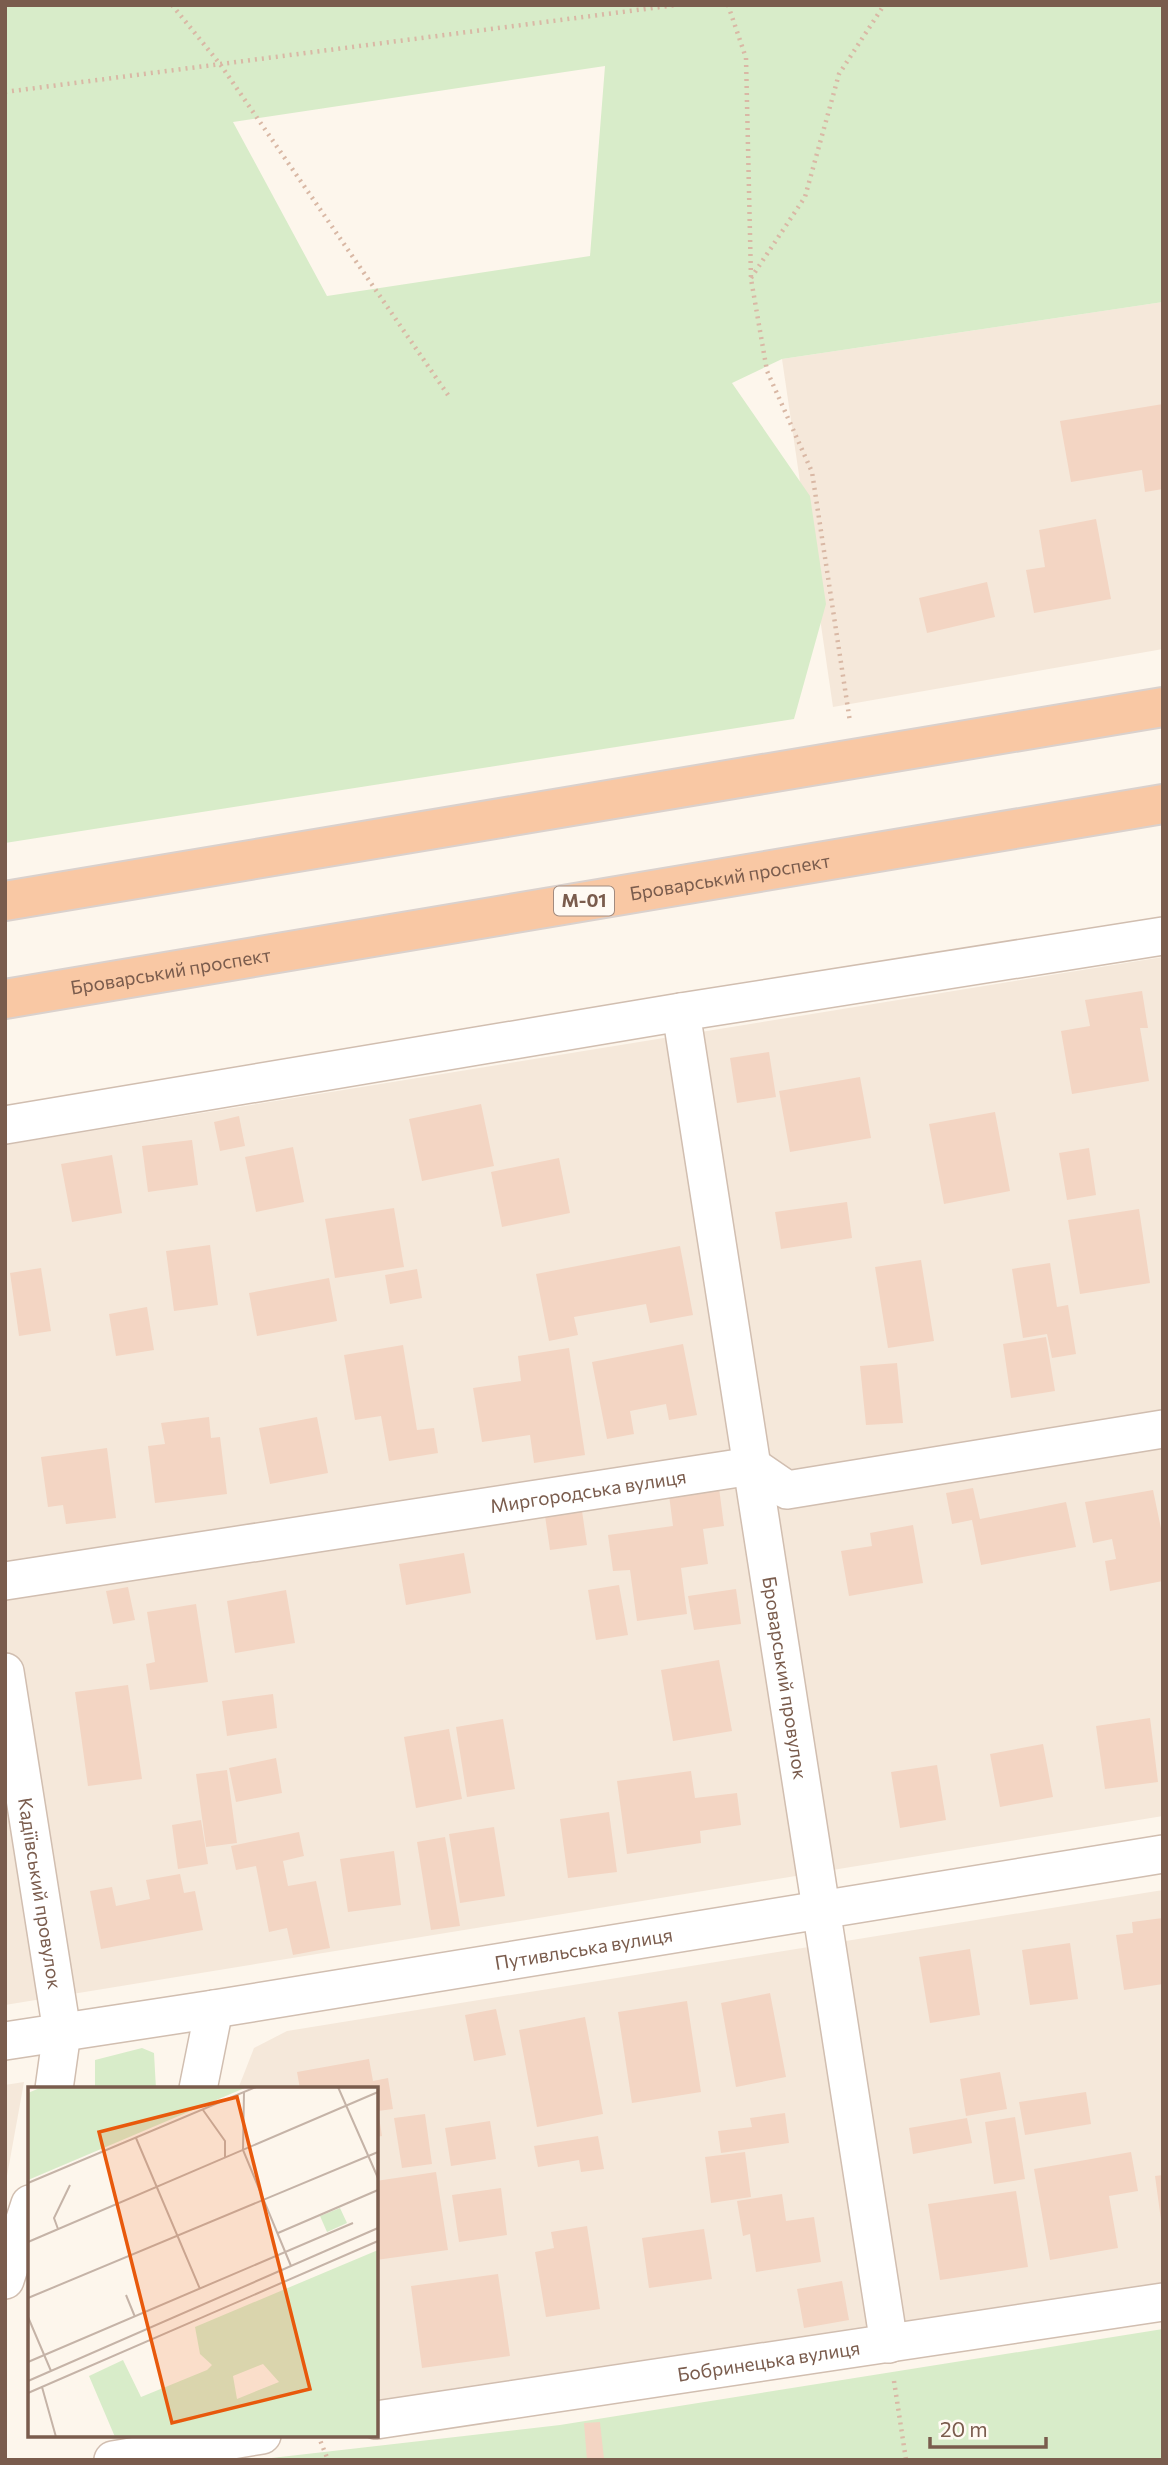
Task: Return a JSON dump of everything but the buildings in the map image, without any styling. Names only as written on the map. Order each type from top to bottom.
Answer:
[{"type":"highway","points":[[5,901],[1163,707]]},
{"type":"highway","name":"Броварський проспект","points":[[5,999],[1163,804]]},
{"type":"street","points":[[5,1125],[681,1012],[1163,936]]},
{"type":"street","name":"Броварський провулок","points":[[681,1012],[889,2344]]},
{"type":"street","points":[[751,1466],[787,1490],[1163,1429]]},
{"type":"street","name":"Миргородська вулиця","points":[[5,1581],[751,1466]]},
{"type":"street","name":"Кадіївський провулок","points":[[5,1672],[62,2032],[54,2087]]},
{"type":"street","name":"Путивльська вулиця","points":[[5,2041],[1163,1854]]},
{"type":"street","points":[[198,2087],[214,2009]]},
{"type":"street","points":[[5,2280],[28,2210]]},
{"type":"street","name":"Бобринецька вулиця","points":[[378,2420],[1163,2302]]},
{"type":"street","points":[[113,2460],[250,2437]]},
{"type":"path","points":[[172,5],[220,64],[447,395]]},
{"type":"path","points":[[5,92],[676,5]]},
{"type":"path","points":[[729,5],[746,58],[751,279],[767,371],[812,472],[856,758]]},
{"type":"path","points":[[751,279],[805,197],[839,74],[884,5]]},
{"type":"path","points":[[889,2344],[906,2460]]},
{"type":"path","points":[[319,2437],[328,2460]]},
{"type":"shaded area","points":[[1163,302],[1163,649],[833,707],[782,359]]},
{"type":"shaded area","points":[[1163,957],[1163,1816],[5,2005],[5,1145]]},
{"type":"shaded area","points":[[1163,1890],[1163,2286],[378,2399],[378,2087],[239,2087],[254,2048],[287,2031]]},
{"type":"shaded area","points":[[24,2082],[5,2187],[5,2085]]},
{"type":"green space","points":[[5,5],[1163,5],[1163,302],[782,359],[732,383],[810,496],[826,604],[794,719],[5,843]],"holes":[[[605,66],[590,256],[327,296],[233,122]]]},
{"type":"green space","points":[[142,2048],[154,2053],[156,2087],[95,2087],[95,2060]]},
{"type":"green space","points":[[1163,2329],[1163,2460],[253,2460],[560,2425]]}]
